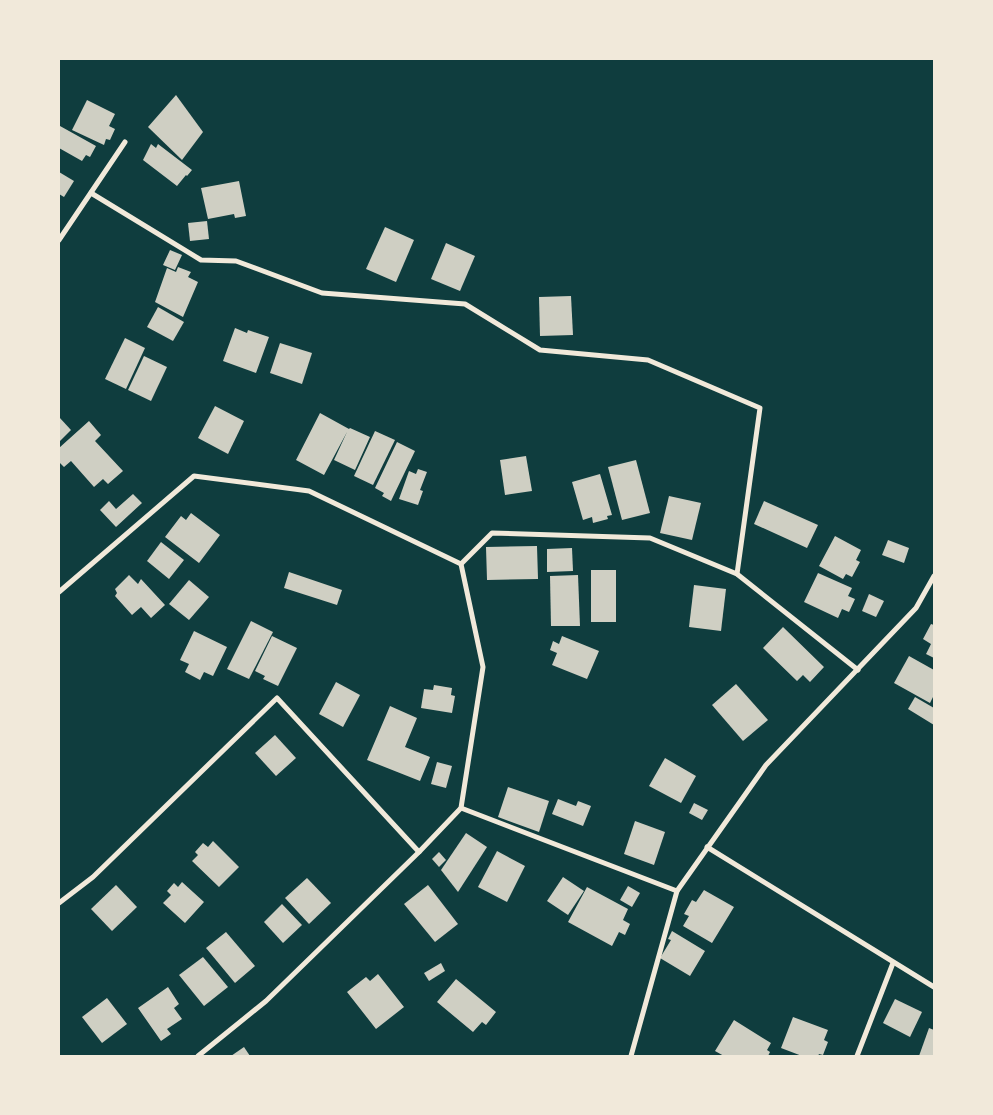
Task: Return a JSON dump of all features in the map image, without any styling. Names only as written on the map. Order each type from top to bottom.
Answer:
[{"type":"street","points":[[59,240],[125,142]]},
{"type":"street","points":[[90,193],[201,260],[236,261],[322,294],[465,304],[540,350],[648,360],[760,408],[737,574]]},
{"type":"street","points":[[59,592],[194,476],[309,491],[460,564]]},
{"type":"street","points":[[460,564],[492,533],[650,538],[737,574],[858,670]]},
{"type":"street","points":[[198,1056],[266,1001],[419,852],[461,808],[483,667],[460,564]]},
{"type":"street","points":[[631,1056],[676,891],[766,765],[916,608],[934,576]]},
{"type":"street","points":[[59,903],[92,876],[277,698],[419,852]]},
{"type":"street","points":[[461,808],[676,891]]},
{"type":"street","points":[[707,847],[934,987]]},
{"type":"street","points":[[857,1056],[893,963]]},
{"type":"building","points":[[176,95],[203,132],[182,160],[148,127]]},
{"type":"building","points":[[87,100],[115,114],[109,126],[115,129],[110,140],[106,139],[104,145],[72,130]]},
{"type":"building","points":[[60,126],[96,146],[90,157],[86,155],[82,161],[59,148]]},
{"type":"building","points":[[151,144],[156,148],[158,144],[192,170],[177,186],[143,160]]},
{"type":"building","points":[[59,172],[74,181],[64,197],[59,194]]},
{"type":"building","points":[[239,181],[246,216],[235,218],[234,214],[208,219],[201,188]]},
{"type":"building","points":[[207,221],[209,239],[190,241],[188,223]]},
{"type":"building","points":[[385,227],[414,240],[396,282],[366,269]]},
{"type":"building","points":[[446,243],[475,256],[460,291],[431,279]]},
{"type":"building","points":[[170,250],[182,255],[175,270],[163,265]]},
{"type":"building","points":[[178,267],[191,272],[188,277],[198,282],[183,317],[155,302],[167,268],[176,272]]},
{"type":"building","points":[[571,296],[573,335],[540,336],[539,297]]},
{"type":"building","points":[[158,307],[184,322],[173,341],[147,327]]},
{"type":"building","points":[[235,328],[247,333],[248,330],[269,337],[256,373],[223,361]]},
{"type":"building","points":[[125,338],[145,348],[126,389],[105,379]]},
{"type":"building","points":[[280,343],[312,353],[302,384],[270,373]]},
{"type":"building","points":[[144,356],[167,367],[151,401],[128,390]]},
{"type":"building","points":[[215,406],[244,421],[228,454],[198,438]]},
{"type":"building","points":[[320,413],[349,429],[370,437],[355,470],[334,460],[347,432],[324,475],[296,460]]},
{"type":"building","points":[[59,417],[71,430],[59,442]]},
{"type":"building","points":[[89,421],[101,435],[95,441],[123,471],[108,484],[103,479],[94,487],[71,461],[64,467],[59,462],[59,448]]},
{"type":"building","points":[[375,431],[395,440],[373,485],[354,476]]},
{"type":"building","points":[[397,442],[415,451],[391,501],[382,496],[384,493],[375,488]]},
{"type":"building","points":[[526,456],[532,491],[505,495],[500,460]]},
{"type":"building","points":[[636,460],[650,513],[622,520],[608,467]]},
{"type":"building","points":[[418,469],[427,472],[420,490],[423,491],[418,505],[399,499],[409,471],[416,474]]},
{"type":"building","points":[[600,474],[612,515],[607,516],[608,519],[593,523],[592,517],[583,520],[572,482]]},
{"type":"building","points":[[133,494],[142,503],[116,527],[100,510],[109,501],[116,509]]},
{"type":"building","points":[[669,496],[701,503],[692,540],[660,533]]},
{"type":"building","points":[[764,501],[818,525],[807,548],[754,524]]},
{"type":"building","points":[[191,513],[220,535],[199,563],[165,537],[181,516],[186,520]]},
{"type":"building","points":[[835,536],[861,550],[856,560],[860,562],[852,577],[846,574],[843,579],[819,566]]},
{"type":"building","points":[[888,540],[909,548],[904,563],[882,555]]},
{"type":"building","points":[[161,542],[184,560],[169,579],[147,561]]},
{"type":"building","points":[[537,546],[538,579],[487,580],[486,547]]},
{"type":"building","points":[[572,548],[573,571],[547,572],[547,549]]},
{"type":"building","points":[[591,570],[616,570],[616,622],[591,622]]},
{"type":"building","points":[[289,572],[342,590],[337,605],[284,588]]},
{"type":"building","points":[[818,573],[852,588],[848,596],[855,599],[849,612],[842,609],[838,618],[804,602]]},
{"type":"building","points":[[129,575],[138,584],[141,579],[165,605],[151,618],[141,607],[132,615],[115,596],[117,593],[115,589]]},
{"type":"building","points":[[578,575],[580,626],[551,626],[550,576]]},
{"type":"building","points":[[189,580],[209,597],[189,620],[169,604]]},
{"type":"building","points":[[694,585],[726,589],[721,631],[689,627]]},
{"type":"building","points":[[869,594],[884,601],[876,617],[862,611]]},
{"type":"building","points":[[251,621],[273,632],[249,679],[227,669]]},
{"type":"building","points":[[931,624],[934,625],[934,658],[926,654],[931,644],[923,639]]},
{"type":"building","points":[[783,627],[824,667],[810,682],[803,675],[797,681],[763,648]]},
{"type":"building","points":[[194,631],[227,647],[213,676],[204,672],[200,680],[185,672],[189,664],[180,660]]},
{"type":"building","points":[[272,636],[297,648],[278,686],[263,679],[265,676],[255,671]]},
{"type":"building","points":[[562,636],[599,651],[587,679],[552,665],[557,653],[550,650],[553,641],[559,644]]},
{"type":"building","points":[[909,656],[934,670],[934,695],[930,703],[894,683]]},
{"type":"building","points":[[336,682],[360,695],[343,727],[319,714]]},
{"type":"building","points":[[736,684],[768,720],[743,741],[712,705]]},
{"type":"building","points":[[434,685],[452,688],[451,695],[455,696],[452,713],[421,708],[424,689],[433,690]]},
{"type":"building","points":[[915,697],[934,708],[934,725],[908,709]]},
{"type":"building","points":[[390,706],[417,718],[405,747],[430,757],[420,781],[367,760]]},
{"type":"building","points":[[275,735],[296,758],[276,776],[255,753]]},
{"type":"building","points":[[665,758],[696,776],[681,803],[649,786]]},
{"type":"building","points":[[437,762],[452,766],[446,788],[431,784]]},
{"type":"building","points":[[508,787],[549,801],[539,832],[498,817]]},
{"type":"building","points":[[558,799],[576,806],[578,801],[591,806],[583,826],[552,814]]},
{"type":"building","points":[[694,803],[708,810],[702,820],[689,813]]},
{"type":"building","points":[[635,821],[665,832],[654,865],[624,854]]},
{"type":"building","points":[[466,833],[487,847],[458,892],[441,870]]},
{"type":"building","points":[[213,841],[239,867],[219,887],[192,861],[198,855],[195,852],[203,843],[208,847]]},
{"type":"building","points":[[497,851],[525,866],[507,902],[478,887]]},
{"type":"building","points":[[439,852],[446,860],[439,867],[432,859]]},
{"type":"building","points":[[563,877],[584,891],[568,915],[547,901]]},
{"type":"building","points":[[307,878],[331,903],[309,924],[285,898]]},
{"type":"building","points":[[182,882],[204,902],[185,923],[163,903],[171,895],[167,891],[174,883],[178,887]]},
{"type":"building","points":[[116,885],[137,907],[112,931],[91,909]]},
{"type":"building","points":[[428,885],[458,924],[435,942],[404,904]]},
{"type":"building","points":[[628,886],[640,893],[632,907],[620,900]]},
{"type":"building","points":[[587,887],[628,909],[623,920],[630,924],[625,935],[619,932],[612,946],[568,922]]},
{"type":"building","points":[[704,890],[734,907],[712,943],[683,926],[689,916],[684,914],[692,900],[696,902]]},
{"type":"building","points":[[282,904],[302,925],[283,943],[264,922]]},
{"type":"building","points":[[672,931],[705,951],[690,976],[660,958],[671,940],[668,939]]},
{"type":"building","points":[[226,932],[255,966],[235,983],[206,948]]},
{"type":"building","points":[[203,957],[228,987],[204,1006],[179,975]]},
{"type":"building","points":[[441,963],[445,971],[429,981],[424,973]]},
{"type":"building","points":[[378,974],[404,1007],[376,1029],[347,992],[366,977],[370,981]]},
{"type":"building","points":[[456,979],[496,1012],[486,1025],[482,1022],[473,1032],[437,1002]]},
{"type":"building","points":[[168,987],[179,1004],[174,1008],[182,1019],[167,1029],[171,1034],[161,1041],[138,1008]]},
{"type":"building","points":[[107,998],[127,1024],[102,1043],[82,1017]]},
{"type":"building","points":[[895,999],[922,1012],[910,1037],[883,1023]]},
{"type":"building","points":[[793,1017],[828,1030],[824,1040],[828,1042],[823,1055],[802,1056],[781,1048]]},
{"type":"building","points":[[734,1020],[771,1043],[767,1050],[770,1052],[768,1056],[724,1056],[715,1051]]},
{"type":"building","points":[[929,1028],[934,1030],[934,1056],[919,1056]]},
{"type":"building","points":[[244,1047],[250,1056],[231,1056]]}]
